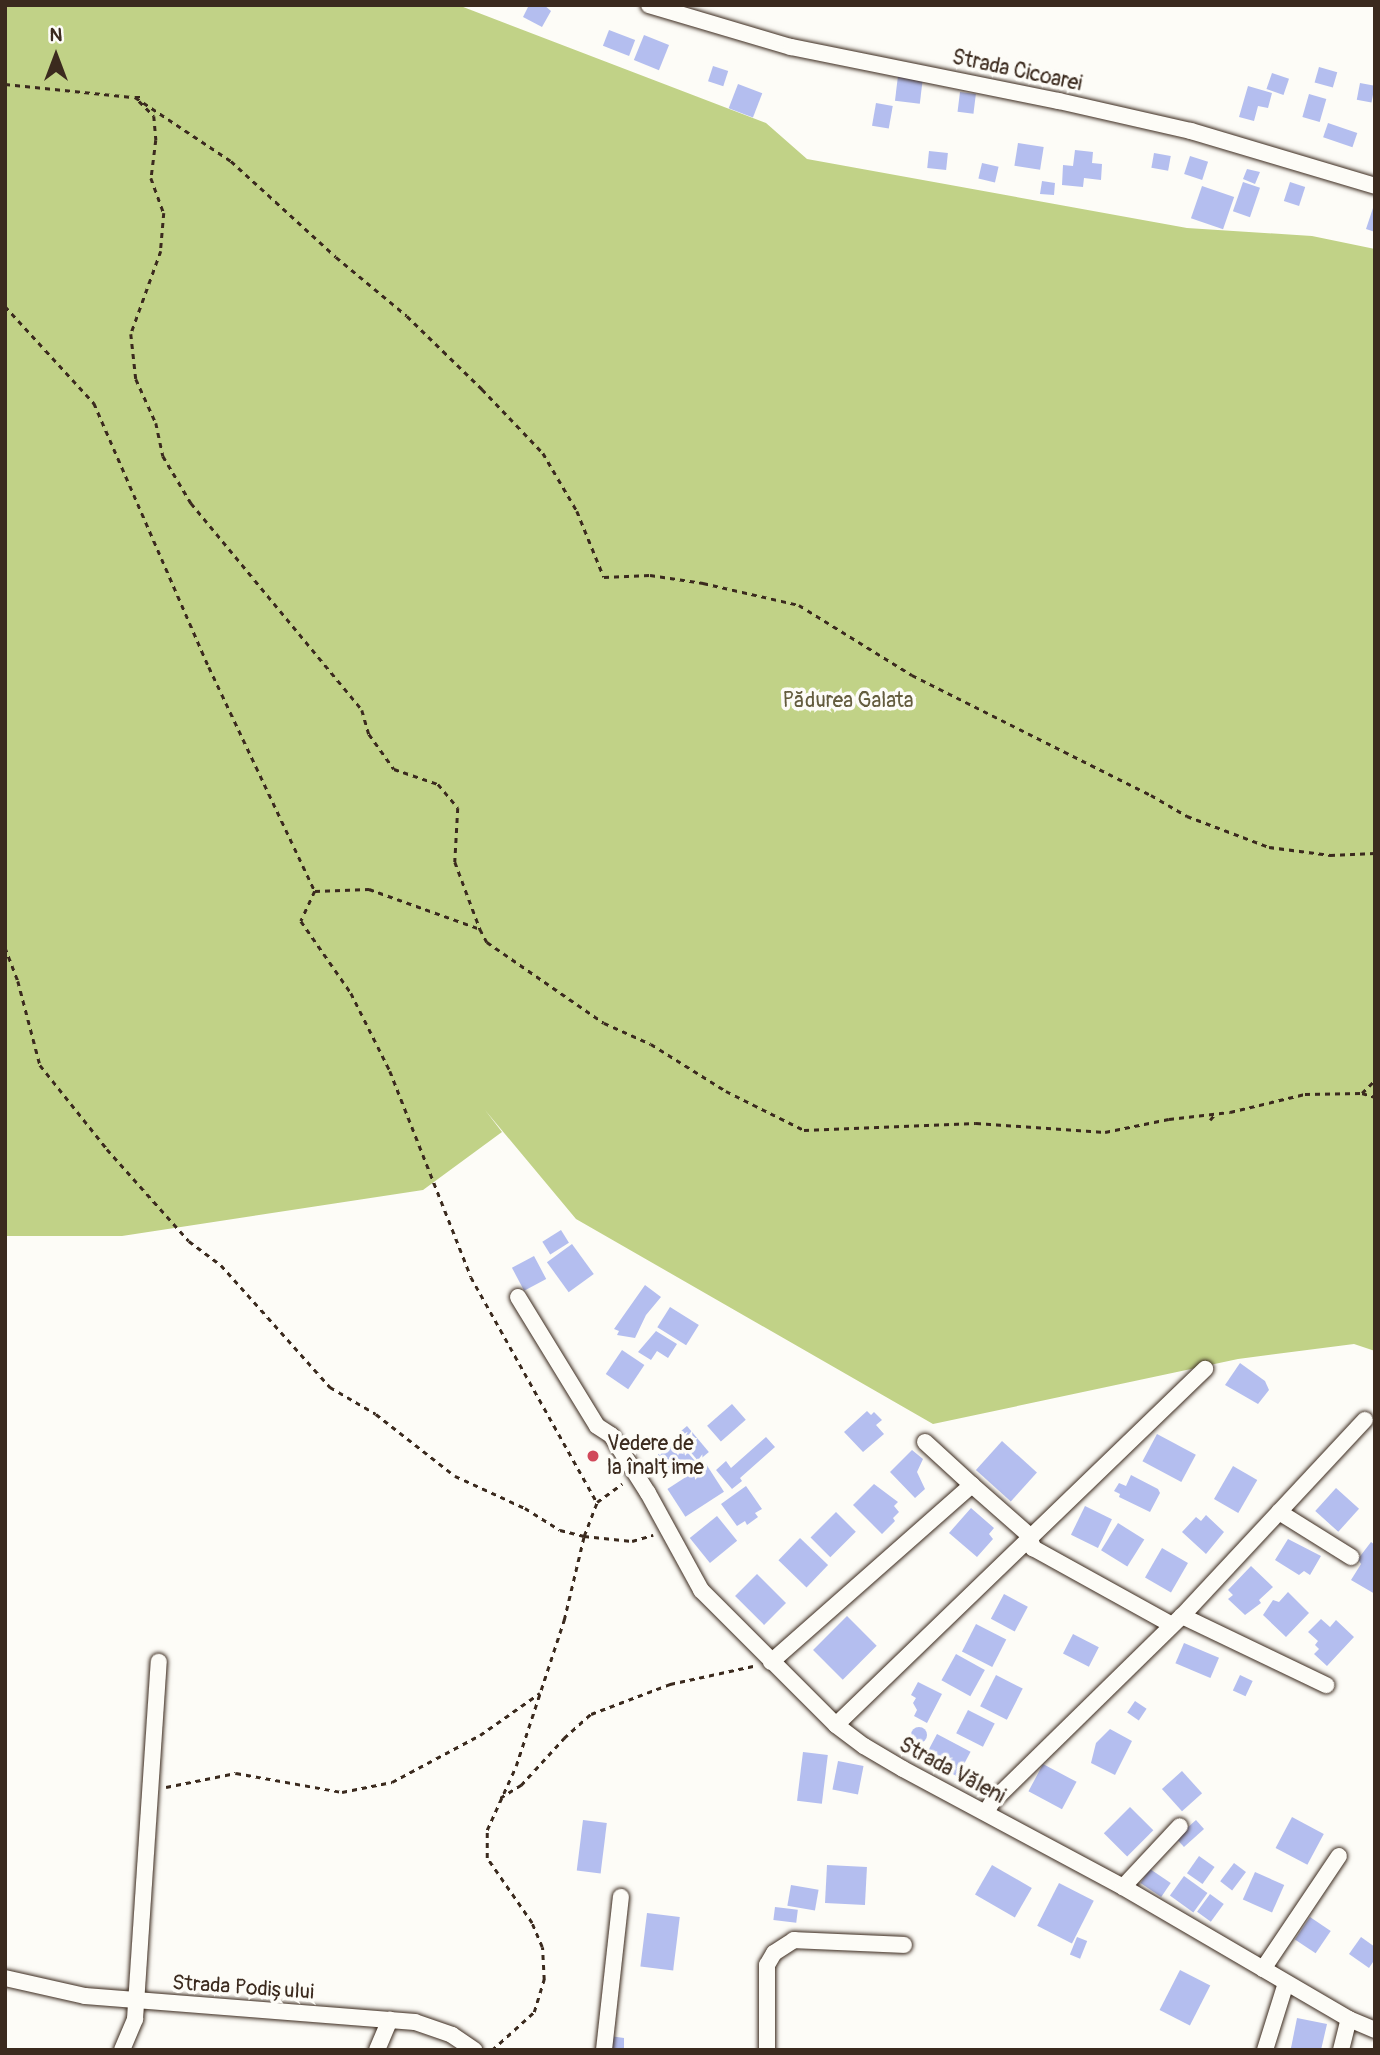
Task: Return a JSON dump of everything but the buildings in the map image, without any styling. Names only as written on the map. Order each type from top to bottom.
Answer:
[{"type":"street","name":"Strada Cicoarei","points":[[649,5],[791,47],[1059,101],[1191,131],[1375,186]]},
{"type":"street","name":"Strada Văleni","points":[[518,1297],[597,1426],[611,1435],[670,1530],[701,1590],[836,1725],[864,1746],[1124,1887],[1349,2019],[1375,2030]]},
{"type":"street","points":[[836,1725],[1205,1369]]},
{"type":"street","points":[[986,1812],[993,1801],[1177,1621],[1365,1420]]},
{"type":"street","points":[[925,1442],[1029,1535],[1033,1548],[1177,1621],[1326,1685]]},
{"type":"street","points":[[771,1662],[972,1485]]},
{"type":"street","points":[[1279,1513],[1351,1557]]},
{"type":"street","points":[[122,2050],[135,2019],[159,1662]]},
{"type":"street","points":[[1124,1887],[1180,1826]]},
{"type":"street","points":[[1264,1969],[1339,1856]]},
{"type":"street","points":[[604,2050],[621,1897]]},
{"type":"street","points":[[766,2050],[767,1965],[774,1953],[794,1940],[904,1945]]},
{"type":"street","name":"Strada Podișului","points":[[5,1978],[85,1996],[415,2022],[452,2035],[474,2050]]},
{"type":"street","points":[[1265,2050],[1286,1983]]},
{"type":"street","points":[[1341,2050],[1349,2019]]},
{"type":"street","points":[[377,2050],[390,2020]]},
{"type":"path","points":[[5,84],[145,97]]},
{"type":"path","points":[[135,97],[231,161],[336,257],[407,316],[482,389],[543,453],[577,510],[604,577],[650,575],[703,583],[799,606],[912,675],[1151,795],[1187,816],[1269,847],[1331,855],[1375,853]]},
{"type":"path","points":[[135,97],[154,116],[156,141],[151,178],[164,213],[161,251],[131,334],[136,379],[156,423],[163,456],[191,503],[362,710],[369,734],[394,769],[438,784],[458,808],[455,862],[487,942],[604,1023],[650,1044],[726,1091],[804,1130],[976,1123],[1105,1132],[1215,1114],[1305,1094],[1362,1093],[1375,1097]]},
{"type":"path","points":[[5,306],[94,403],[209,667],[315,891]]},
{"type":"path","points":[[315,891],[369,889],[480,929]]},
{"type":"path","points":[[315,891],[301,920],[351,993],[390,1071],[471,1278],[597,1502]]},
{"type":"path","points":[[5,947],[18,981],[40,1065],[189,1241],[221,1265],[330,1387],[376,1414],[454,1476],[525,1508],[560,1530],[584,1536],[632,1541],[670,1530]]},
{"type":"path","points":[[1362,1093],[1375,1080]]},
{"type":"path","points":[[1210,1121],[1215,1114]]},
{"type":"path","points":[[492,2050],[534,2012],[544,1980],[542,1947],[532,1923],[487,1858],[487,1829],[516,1766],[564,1620],[584,1536],[597,1502],[635,1474]]},
{"type":"path","points":[[500,1798],[521,1785],[564,1738],[591,1714],[670,1684],[771,1662]]},
{"type":"path","points":[[149,1791],[236,1773],[342,1792],[391,1782],[480,1735],[540,1692]]},
{"type":"green space","name":"Pădurea Galata","points":[[5,5],[458,5],[766,123],[807,159],[1187,228],[1312,236],[1375,249],[1375,1351],[1354,1344],[1238,1359],[933,1424],[576,1219],[485,1110],[502,1132],[423,1190],[122,1236],[5,1236]]},
{"type":"place","name":"Vedere de la înalțime","points":[[593,1456]]}]
